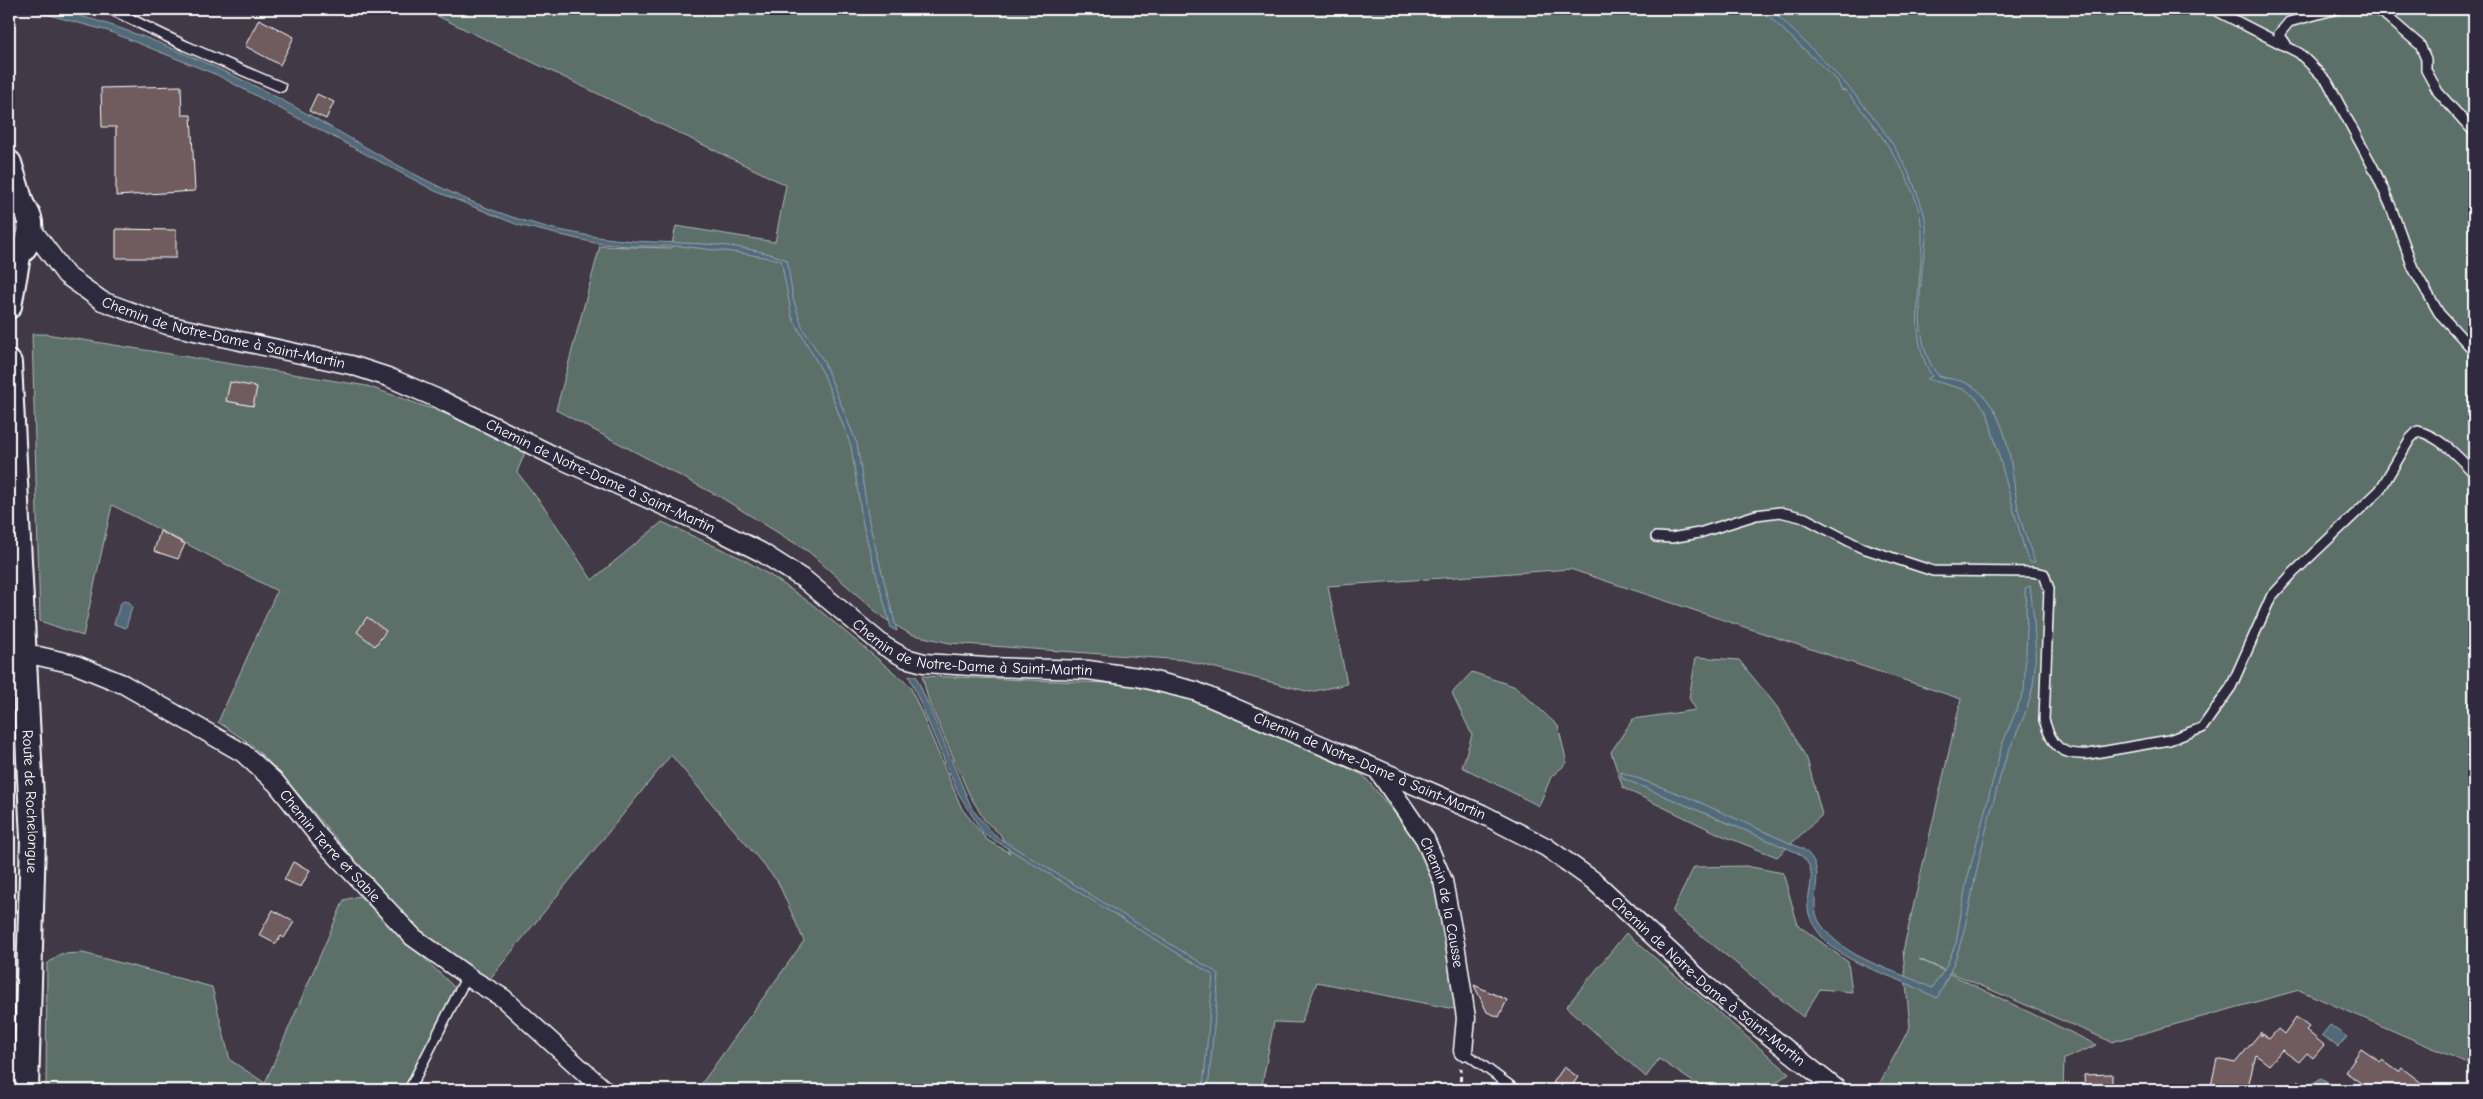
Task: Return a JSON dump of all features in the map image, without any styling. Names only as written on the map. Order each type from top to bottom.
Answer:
[{"type":"main road","points":[[9,163],[16,202],[30,221],[31,228],[27,246],[16,256],[9,306]]},
{"type":"main road","name":"Route de Rochelongue","points":[[9,363],[16,624],[25,653],[33,838],[26,1090]]},
{"type":"street","name":"Chemin de Notre-Dame à Saint-Martin","points":[[31,228],[66,275]]},
{"type":"street","name":"Chemin de Notre-Dame à Saint-Martin","points":[[16,256],[43,261],[102,301],[136,315],[186,329],[351,365],[388,377],[443,401],[556,457],[713,528],[761,552],[805,580],[884,646],[905,658],[924,663],[1088,670],[1138,677],[1195,691],[1482,814],[1546,847],[1594,881],[1708,987],[1838,1090]]},
{"type":"street","name":"Chemin Terre et Sable","points":[[25,653],[74,664],[123,684],[243,753],[276,783],[320,838],[413,937],[467,976],[503,998],[604,1090]]},
{"type":"street","name":"Chemin de la Causse","points":[[1377,769],[1425,839],[1443,881],[1466,1018],[1463,1051]]},
{"type":"lane","points":[[110,9],[186,46],[281,87]]},
{"type":"lane","points":[[2213,9],[2299,53],[2327,81],[2375,171],[2413,268],[2439,313],[2474,351]]},
{"type":"lane","points":[[2290,48],[2279,34],[2289,22],[2337,9]]},
{"type":"lane","points":[[2374,9],[2384,14],[2420,45],[2426,59],[2426,70],[2438,92],[2474,132]]},
{"type":"lane","points":[[1656,538],[1671,538],[1699,533],[1756,515],[1780,512],[1805,518],[1860,547],[1933,571],[2032,572],[2044,574],[2049,589],[2044,720],[2050,739],[2062,751],[2075,755],[2089,754],[2169,740],[2202,728],[2231,687],[2271,597],[2293,573],[2380,490],[2410,438],[2418,432],[2431,435],[2449,448],[2474,473]]},
{"type":"lane","points":[[409,1090],[467,976]]},
{"type":"lane","points":[[1463,1051],[1516,1090]]},
{"type":"green space","points":[[423,9],[2474,9],[2474,1066],[2299,990],[2112,1042],[1919,959],[2097,1045],[2064,1059],[2063,1090],[1876,1090],[1910,1027],[1903,951],[1961,699],[1570,569],[1328,586],[1347,684],[1310,692],[1184,660],[950,643],[910,634],[882,617],[809,552],[722,498],[556,410],[600,246],[671,248],[676,226],[775,242],[786,185]]},
{"type":"green space","points":[[32,334],[46,334],[367,386],[463,420],[526,450],[517,472],[547,511],[592,580],[662,522],[743,559],[812,604],[910,686],[962,809],[987,840],[1010,853],[1000,834],[985,821],[969,794],[929,702],[922,676],[1134,684],[1188,696],[1363,775],[1418,841],[1440,894],[1459,1010],[1317,982],[1301,1023],[1274,1022],[1261,1090],[697,1090],[804,941],[778,882],[671,755],[488,981],[415,934],[364,877],[351,856],[282,775],[252,745],[218,722],[277,591],[112,505],[83,636],[40,621]]},
{"type":"green space","points":[[1696,657],[1739,660],[1777,707],[1807,759],[1822,815],[1777,857],[1721,835],[1623,788],[1611,752],[1633,719],[1696,710],[1689,698]]},
{"type":"green space","points":[[1472,672],[1516,687],[1558,726],[1567,763],[1551,777],[1539,806],[1462,767],[1472,735],[1452,693]]},
{"type":"green space","points":[[1746,866],[1783,873],[1798,925],[1848,962],[1852,992],[1820,989],[1803,1017],[1672,912],[1694,867]]},
{"type":"green space","points":[[359,896],[452,985],[460,996],[415,1090],[46,1090],[47,964],[60,954],[83,953],[212,987],[230,1060],[265,1083],[344,900]]},
{"type":"green space","points":[[1626,933],[1789,1073],[1766,1090],[1705,1090],[1659,1059],[1646,1077],[1566,1007]]},
{"type":"green space","points":[[2321,1079],[2338,1090],[2291,1090],[2299,1080],[2305,1087]]},
{"type":"water","points":[[27,9],[75,15],[152,40],[263,90],[411,173],[512,217],[563,231],[598,237],[634,241],[731,246],[750,249],[787,260],[793,299],[803,329],[823,360],[857,444],[869,522],[897,631],[891,628],[863,525],[851,446],[824,375],[792,317],[781,260],[680,246],[628,246],[595,243],[518,225],[435,191],[217,75],[108,31]]},
{"type":"water","points":[[1761,9],[1771,9],[1817,54],[1861,102],[1899,155],[1913,183],[1924,214],[1926,228],[1920,311],[1926,354],[1939,376],[1971,385],[1987,400],[1997,415],[2008,448],[2020,518],[2035,562],[2030,562],[2026,555],[1987,412],[1977,399],[1966,390],[1927,379],[1932,376],[1924,360],[1918,325],[1922,250],[1920,214],[1905,175],[1883,138],[1845,90],[1842,91],[1837,80]]},
{"type":"water","points":[[2030,586],[2035,648],[2031,696],[2002,770],[1958,951],[1937,998],[1850,959],[1826,942],[1810,917],[1808,901],[1811,884],[1810,868],[1798,853],[1622,778],[1621,772],[1690,798],[1803,849],[1811,857],[1817,875],[1816,914],[1830,936],[1856,955],[1932,988],[1946,967],[1956,943],[1966,884],[2002,745],[2024,691],[2027,631],[2025,588]]},
{"type":"water","points":[[124,601],[129,602],[132,607],[126,628],[114,624],[120,604]]},
{"type":"water","points":[[909,676],[916,676],[972,809],[994,835],[1219,974],[1208,1090],[1203,1090],[1213,975],[983,833],[957,791]]},
{"type":"water","points":[[2330,1025],[2347,1037],[2338,1047],[2322,1035]]},
{"type":"building","points":[[259,19],[294,37],[280,65],[245,46]]},
{"type":"building","points":[[181,86],[182,115],[191,115],[195,191],[116,196],[116,127],[102,127],[101,88]]},
{"type":"building","points":[[317,94],[334,102],[326,119],[309,111]]},
{"type":"building","points":[[116,229],[176,230],[176,258],[116,258]]},
{"type":"building","points":[[230,382],[257,387],[253,406],[226,401]]},
{"type":"building","points":[[160,531],[185,544],[178,559],[154,551]]},
{"type":"building","points":[[367,617],[386,631],[375,646],[357,632]]},
{"type":"building","points":[[293,862],[310,870],[301,887],[284,880]]},
{"type":"building","points":[[273,910],[294,922],[284,938],[281,936],[276,944],[259,935]]},
{"type":"building","points":[[1474,985],[1507,1000],[1499,1017],[1487,1012]]},
{"type":"building","points":[[2296,1017],[2309,1027],[2306,1030],[2324,1045],[2313,1058],[2307,1053],[2299,1062],[2282,1050],[2269,1065],[2256,1055],[2247,1090],[2210,1090],[2217,1059],[2235,1063],[2261,1032],[2261,1036],[2263,1034],[2269,1039],[2278,1029],[2284,1034]]},
{"type":"building","points":[[2361,1049],[2399,1072],[2402,1068],[2431,1090],[2373,1090],[2345,1072]]},
{"type":"building","points":[[1564,1067],[1578,1077],[1569,1090],[1563,1090],[1553,1083]]},
{"type":"building","points":[[2112,1074],[2112,1090],[2085,1090],[2084,1075]]}]
